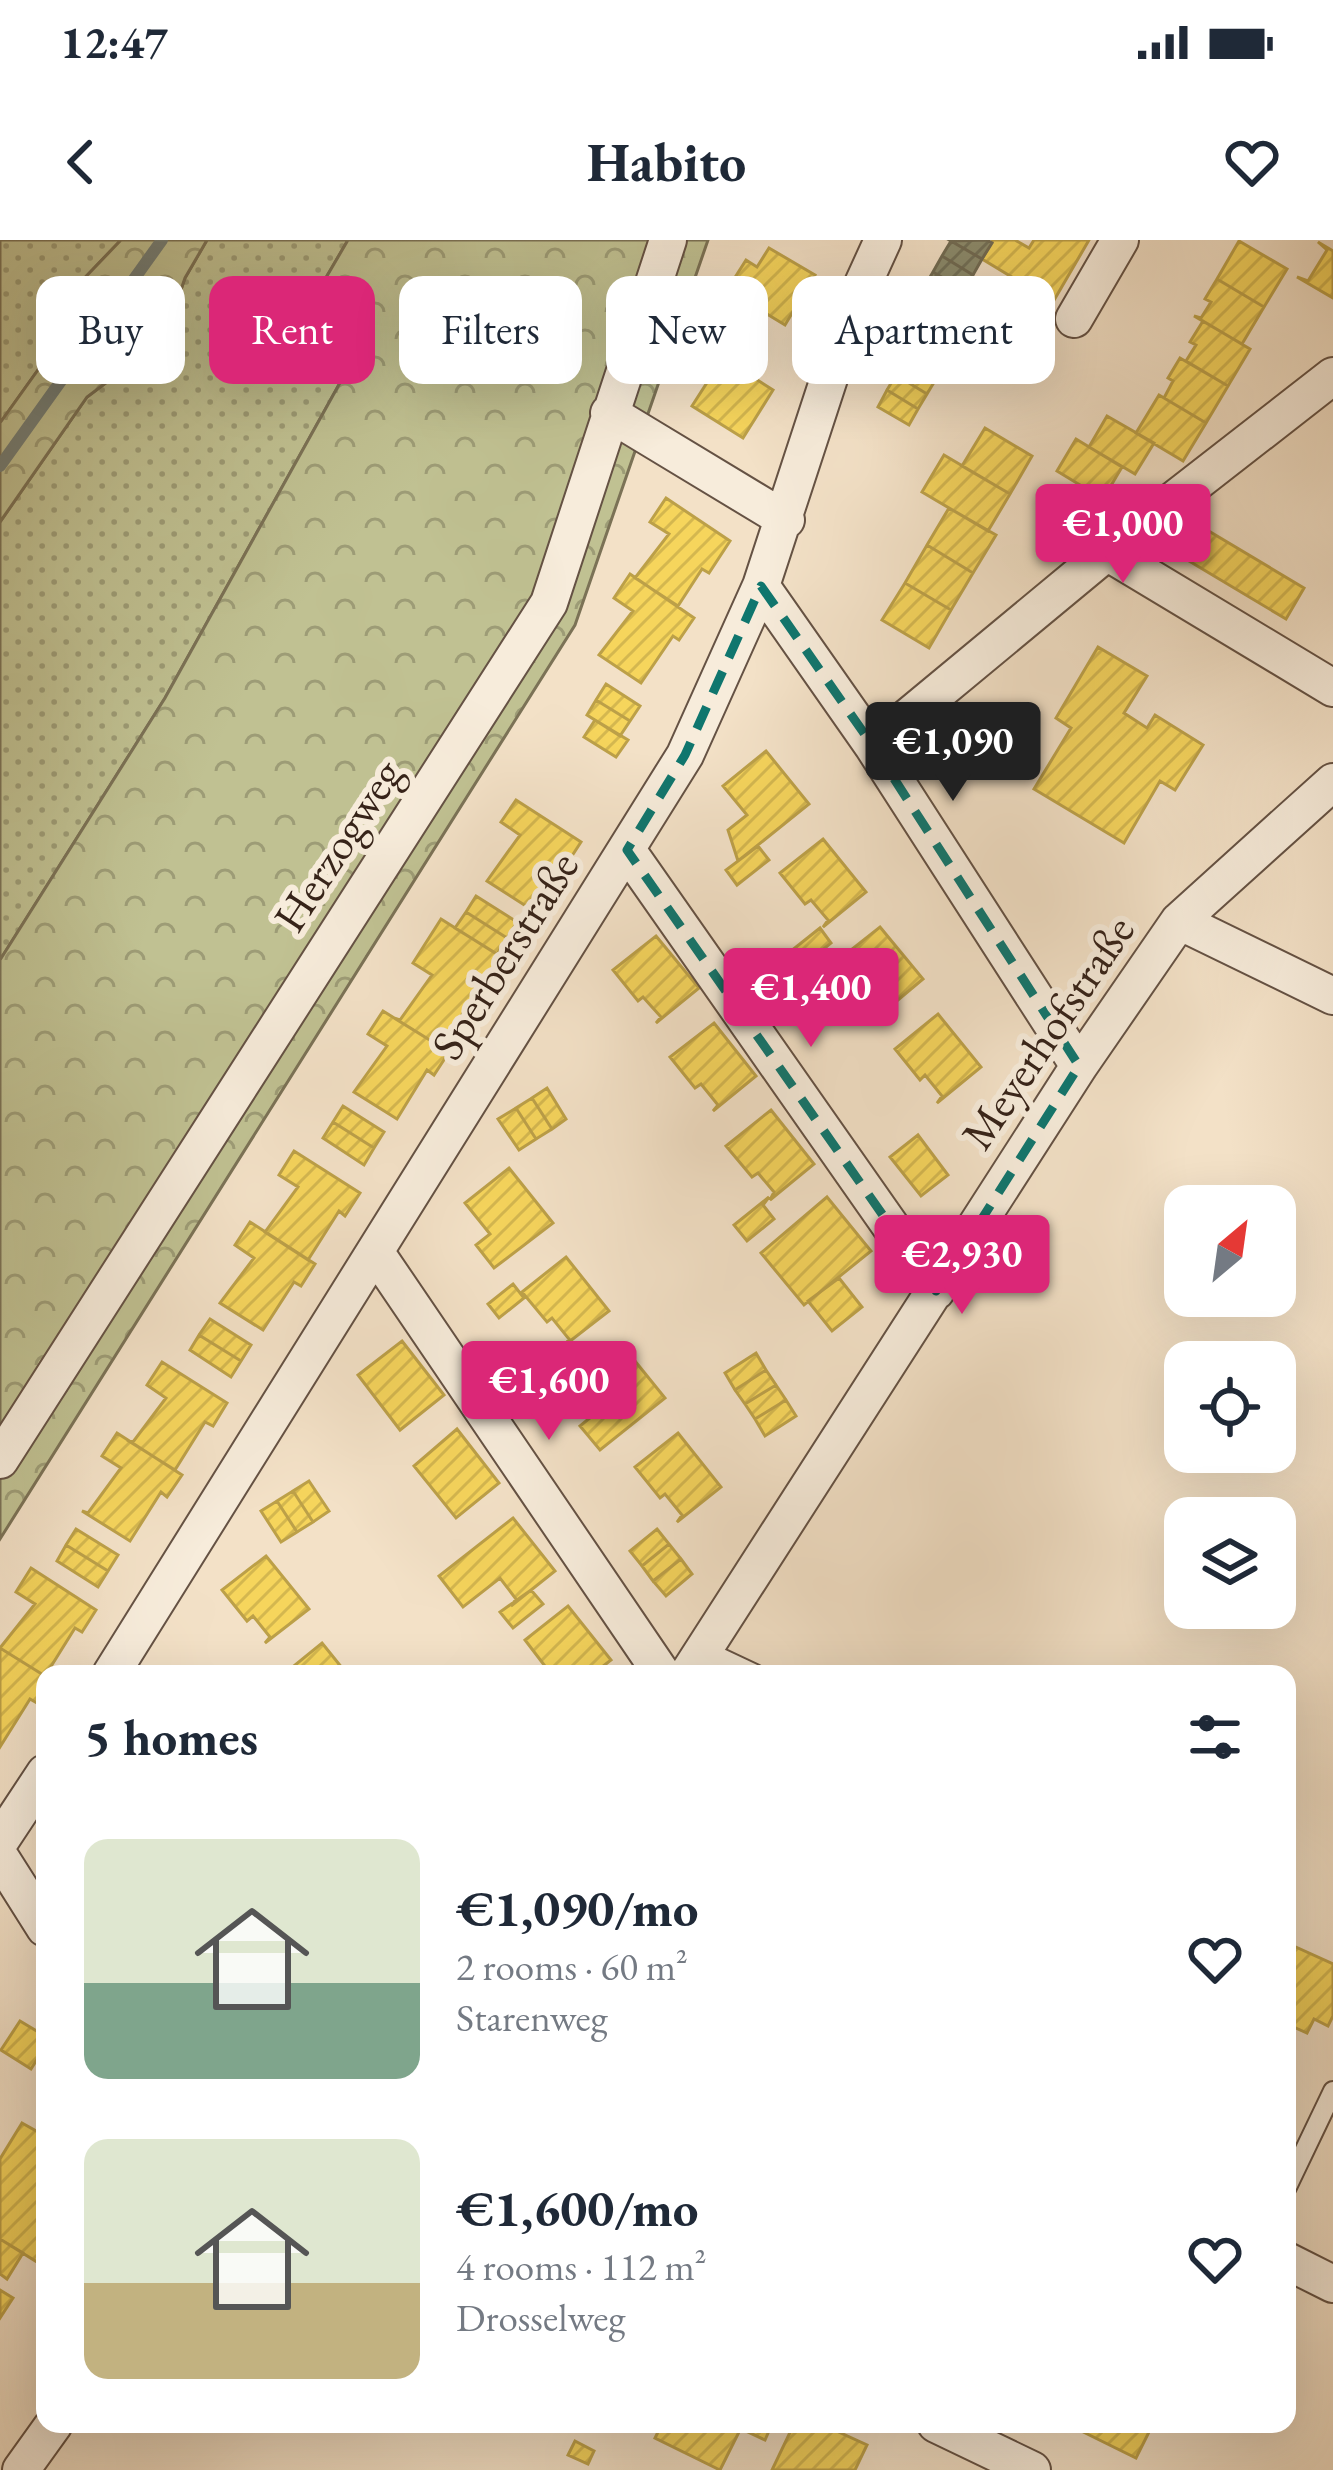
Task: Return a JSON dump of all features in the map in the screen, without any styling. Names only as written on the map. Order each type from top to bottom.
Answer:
[{"type":"street","name":"Herzogweg","points":[[0,1460],[549,603],[668,240]]},
{"type":"street","name":"Sperberstraße","points":[[127,1665],[376,1252],[685,755],[761,586],[852,308],[883,240]]},
{"type":"street","points":[[1075,319],[1120,240]]},
{"type":"street","points":[[873,746],[1108,552],[1333,376]]},
{"type":"street","points":[[609,413],[785,520]]},
{"type":"street","points":[[1108,552],[1333,688]]},
{"type":"street","points":[[761,586],[873,746],[1079,1066]]},
{"type":"street","name":"Meyerhofstraße","points":[[696,1662],[1079,1066],[1179,921],[1333,782]]},
{"type":"street","points":[[627,850],[936,1291]]},
{"type":"street","points":[[1179,921],[1333,996]]},
{"type":"street","points":[[376,1252],[656,1665]]},
{"type":"street","points":[[0,1841],[36,1787]]},
{"type":"street","points":[[0,1858],[36,1914]]},
{"type":"street","points":[[1296,2266],[1333,2284]]},
{"type":"street","points":[[21,2470],[48,2433]]},
{"type":"street","points":[[955,2433],[1032,2470]]},
{"type":"lane","points":[[1296,2168],[1333,2091]]},
{"type":"highlighted area","points":[[761,586],[873,746],[1079,1066],[936,1291],[627,850],[685,755]]},
{"type":"green space","points":[[0,240],[121,240],[86,276],[36,276],[36,373],[0,423]]},
{"type":"green space","points":[[121,240],[207,240],[185,278],[86,276]]},
{"type":"green space","points":[[207,240],[348,240],[327,276],[209,276],[209,384],[339,384],[165,698],[0,960],[0,522],[87,397],[104,384],[185,384],[185,278]]},
{"type":"green space","points":[[348,240],[708,240],[696,276],[606,276],[606,384],[658,384],[575,625],[0,1539],[0,960],[165,698],[339,384],[375,384],[375,276],[327,276]]},
{"type":"green space","points":[[36,373],[36,384],[104,384],[87,397],[0,522],[0,423]]},
{"type":"building: Homes","points":[[993,240],[1015,240],[1029,248],[1034,240],[1089,240],[1055,299],[1055,276],[1010,276],[982,259]]},
{"type":"building: Homes","points":[[1239,241],[1287,269],[1264,307],[1217,279]]},
{"type":"building: Homes","points":[[1318,242],[1333,251],[1333,298],[1297,277],[1308,281],[1327,250]]},
{"type":"building: Homes","points":[[769,248],[815,275],[792,276],[792,313],[785,325],[768,315],[768,276],[736,276],[746,260],[757,267]]},
{"type":"building: Homes","points":[[1217,279],[1264,307],[1242,344],[1194,316],[1201,318],[1211,302],[1205,299]]},
{"type":"building: Homes","points":[[1203,321],[1250,349],[1228,386],[1186,361],[1196,345],[1190,342]]},
{"type":"building: Homes","points":[[1180,358],[1228,386],[1206,423],[1164,398],[1173,381],[1168,378]]},
{"type":"building: Homes","points":[[706,384],[764,384],[773,390],[743,438],[692,406]]},
{"type":"building: Homes","points":[[891,384],[911,384],[927,394],[918,409],[887,390]]},
{"type":"building: Homes","points":[[911,384],[933,384],[927,394]]},
{"type":"building: Homes","points":[[887,390],[918,409],[909,425],[878,407]]},
{"type":"building: Homes","points":[[1159,395],[1206,423],[1183,461],[1136,433]]},
{"type":"building: Homes","points":[[1107,416],[1154,443],[1135,474],[1089,447]]},
{"type":"building: Homes","points":[[985,428],[1032,456],[1010,494],[962,466]]},
{"type":"building: Homes","points":[[1076,439],[1122,467],[1103,499],[1057,471]]},
{"type":"building: Homes","points":[[944,455],[1010,494],[988,531],[922,492]]},
{"type":"building: Homes","points":[[666,498],[730,541],[709,573],[702,569],[678,606],[635,578],[669,534],[650,522]]},
{"type":"building: Homes","points":[[949,508],[996,535],[973,573],[927,545]]},
{"type":"building: Homes","points":[[1197,524],[1304,588],[1286,619],[1179,555]]},
{"type":"building: Homes","points":[[927,545],[973,573],[951,610],[905,583]]},
{"type":"building: Homes","points":[[630,574],[694,618],[679,640],[673,636],[641,683],[599,655],[633,611],[614,598]]},
{"type":"building: Homes","points":[[905,583],[951,610],[929,648],[882,620]]},
{"type":"building: Homes","points":[[1098,647],[1147,676],[1124,713],[1147,728],[1155,715],[1203,745],[1175,790],[1160,781],[1124,843],[1034,789],[1071,728],[1056,718]]},
{"type":"building: Homes","points":[[606,684],[640,706],[630,721],[596,700]]},
{"type":"building: Homes","points":[[596,700],[630,721],[620,736],[587,715]]},
{"type":"building: Homes","points":[[595,720],[628,740],[616,757],[584,737]]},
{"type":"building: Homes","points":[[766,751],[809,804],[738,861],[728,830],[747,815],[723,786]]},
{"type":"building: Homes","points":[[516,800],[581,842],[566,865],[560,860],[529,908],[487,881],[520,835],[501,822]]},
{"type":"building: Homes","points":[[823,839],[866,892],[823,927],[828,920],[811,900],[805,904],[780,873]]},
{"type":"building: Homes","points":[[758,846],[769,860],[737,885],[726,870]]},
{"type":"building: Homes","points":[[476,896],[517,922],[507,938],[466,912]]},
{"type":"building: Homes","points":[[466,912],[507,938],[497,954],[455,928]]},
{"type":"building: Homes","points":[[441,919],[506,960],[479,1004],[472,999],[441,1047],[394,1018],[400,1020],[432,975],[413,963]]},
{"type":"building: Homes","points":[[880,927],[923,979],[880,1015],[884,1009],[868,987],[862,992],[837,961]]},
{"type":"building: Homes","points":[[820,928],[831,943],[798,970],[786,955]]},
{"type":"building: Homes","points":[[656,936],[699,988],[656,1023],[661,1017],[643,997],[638,1001],[613,970]]},
{"type":"building: Homes","points":[[383,1011],[449,1052],[434,1075],[427,1070],[397,1119],[354,1092],[387,1046],[368,1034]]},
{"type":"building: Homes","points":[[938,1014],[981,1067],[937,1103],[942,1096],[925,1075],[920,1080],[895,1049]]},
{"type":"building: Homes","points":[[714,1023],[756,1076],[713,1111],[718,1105],[701,1084],[695,1088],[670,1057]]},
{"type":"building: Homes","points":[[547,1088],[566,1119],[552,1129],[532,1098]]},
{"type":"building: Homes","points":[[532,1098],[552,1129],[536,1139],[516,1108]]},
{"type":"building: Homes","points":[[343,1106],[384,1132],[374,1148],[333,1122]]},
{"type":"building: Homes","points":[[516,1108],[536,1139],[519,1150],[498,1119]]},
{"type":"building: Homes","points":[[771,1110],[814,1164],[770,1200],[774,1192],[758,1173],[752,1177],[726,1146]]},
{"type":"building: Homes","points":[[333,1122],[374,1148],[364,1165],[323,1138]]},
{"type":"building: Homes","points":[[918,1135],[948,1175],[921,1196],[890,1157]]},
{"type":"building: Homes","points":[[294,1151],[360,1193],[345,1216],[339,1211],[308,1260],[265,1232],[298,1187],[279,1175]]},
{"type":"building: Homes","points":[[509,1168],[553,1223],[494,1268],[476,1245],[490,1234],[465,1203]]},
{"type":"building: Homes","points":[[769,1197],[763,1205],[774,1219],[747,1241],[734,1225]]},
{"type":"building: Homes","points":[[827,1197],[871,1251],[804,1305],[761,1253]]},
{"type":"building: Homes","points":[[250,1222],[315,1264],[301,1286],[294,1282],[263,1330],[220,1303],[254,1258],[235,1245]]},
{"type":"building: Homes","points":[[566,1257],[609,1311],[565,1345],[569,1339],[552,1318],[547,1322],[522,1292]]},
{"type":"building: Homes","points":[[839,1278],[862,1307],[832,1331],[808,1301]]},
{"type":"building: Homes","points":[[513,1284],[524,1298],[499,1318],[488,1304]]},
{"type":"building: Homes","points":[[210,1319],[251,1345],[241,1361],[199,1335]]},
{"type":"building: Homes","points":[[199,1335],[241,1361],[231,1377],[190,1350]]},
{"type":"building: Homes","points":[[402,1341],[444,1395],[400,1430],[358,1375]]},
{"type":"building: Homes","points":[[622,1345],[665,1398],[600,1450],[580,1426],[602,1408],[578,1379]]},
{"type":"building: Homes","points":[[756,1353],[766,1370],[735,1390],[725,1373]]},
{"type":"building: Homes","points":[[162,1362],[227,1403],[213,1426],[205,1422],[175,1470],[127,1440],[133,1442],[166,1398],[147,1385]]},
{"type":"building: Homes","points":[[766,1370],[776,1385],[745,1404],[735,1390]]},
{"type":"building: Homes","points":[[776,1385],[786,1400],[755,1419],[745,1404]]},
{"type":"building: Homes","points":[[786,1400],[796,1416],[765,1436],[755,1419]]},
{"type":"building: Homes","points":[[457,1429],[499,1483],[456,1518],[414,1466]]},
{"type":"building: Homes","points":[[117,1433],[182,1475],[167,1497],[161,1492],[130,1541],[82,1511],[88,1513],[121,1468],[102,1456]]},
{"type":"building: Homes","points":[[678,1433],[721,1487],[677,1522],[682,1515],[665,1494],[660,1498],[635,1467]]},
{"type":"building: Homes","points":[[309,1481],[329,1511],[313,1522],[293,1491]]},
{"type":"building: Homes","points":[[293,1491],[313,1522],[297,1532],[277,1501]]},
{"type":"building: Homes","points":[[277,1501],[297,1532],[281,1542],[261,1511]]},
{"type":"building: Homes","points":[[513,1518],[555,1571],[511,1606],[516,1599],[500,1578],[463,1607],[439,1576]]},
{"type":"building: Homes","points":[[76,1529],[118,1555],[108,1571],[66,1545]]},
{"type":"building: Homes","points":[[657,1529],[669,1544],[642,1566],[630,1551]]},
{"type":"building: Homes","points":[[669,1544],[681,1559],[653,1581],[642,1566]]},
{"type":"building: Homes","points":[[66,1545],[108,1571],[98,1587],[57,1561]]},
{"type":"building: Homes","points":[[266,1556],[309,1609],[265,1643],[270,1637],[253,1616],[247,1621],[222,1590]]},
{"type":"building: Homes","points":[[681,1559],[692,1574],[666,1596],[653,1581]]},
{"type":"building: Homes","points":[[31,1568],[96,1610],[82,1632],[75,1628],[52,1665],[36,1665],[36,1670],[0,1648],[35,1604],[16,1592]]},
{"type":"building: Homes","points":[[531,1590],[543,1604],[513,1628],[500,1612]]},
{"type":"building: Homes","points":[[568,1606],[611,1660],[605,1665],[544,1665],[525,1640]]},
{"type":"building: Homes","points":[[322,1643],[340,1665],[295,1665]]},
{"type":"building: Homes","points":[[0,1648],[36,1670],[36,1702],[30,1699],[0,1747]]},
{"type":"building: Homes","points":[[1296,1947],[1333,1964],[1333,2016],[1328,2026],[1314,2019],[1307,2033],[1296,2028]]},
{"type":"building: Homes","points":[[20,2021],[36,2031],[36,2061],[31,2069],[1,2050]]},
{"type":"building: Homes","points":[[22,2123],[36,2131],[36,2261],[0,2239],[0,2159]]},
{"type":"building: Homes","points":[[0,2239],[23,2253],[7,2279],[0,2274]]},
{"type":"building: Homes","points":[[0,2290],[13,2298],[0,2318]]},
{"type":"building: Homes","points":[[658,2433],[738,2433],[720,2470],[655,2438]]},
{"type":"building: Homes","points":[[790,2433],[841,2433],[867,2445],[855,2470],[772,2470]]},
{"type":"building: Homes","points":[[1085,2433],[1148,2433],[1136,2458]]},
{"type":"building: Homes","points":[[575,2441],[594,2451],[588,2464],[568,2455]]},
{"type":"building: Industry","points":[[951,241],[992,243],[982,259]]},
{"type":"building: Industry","points":[[951,241],[982,259],[973,275],[942,256]]},
{"type":"building: Industry","points":[[942,256],[973,275],[940,276],[933,272]]},
{"type":"waterway","points":[[0,466],[162,240]]}]
